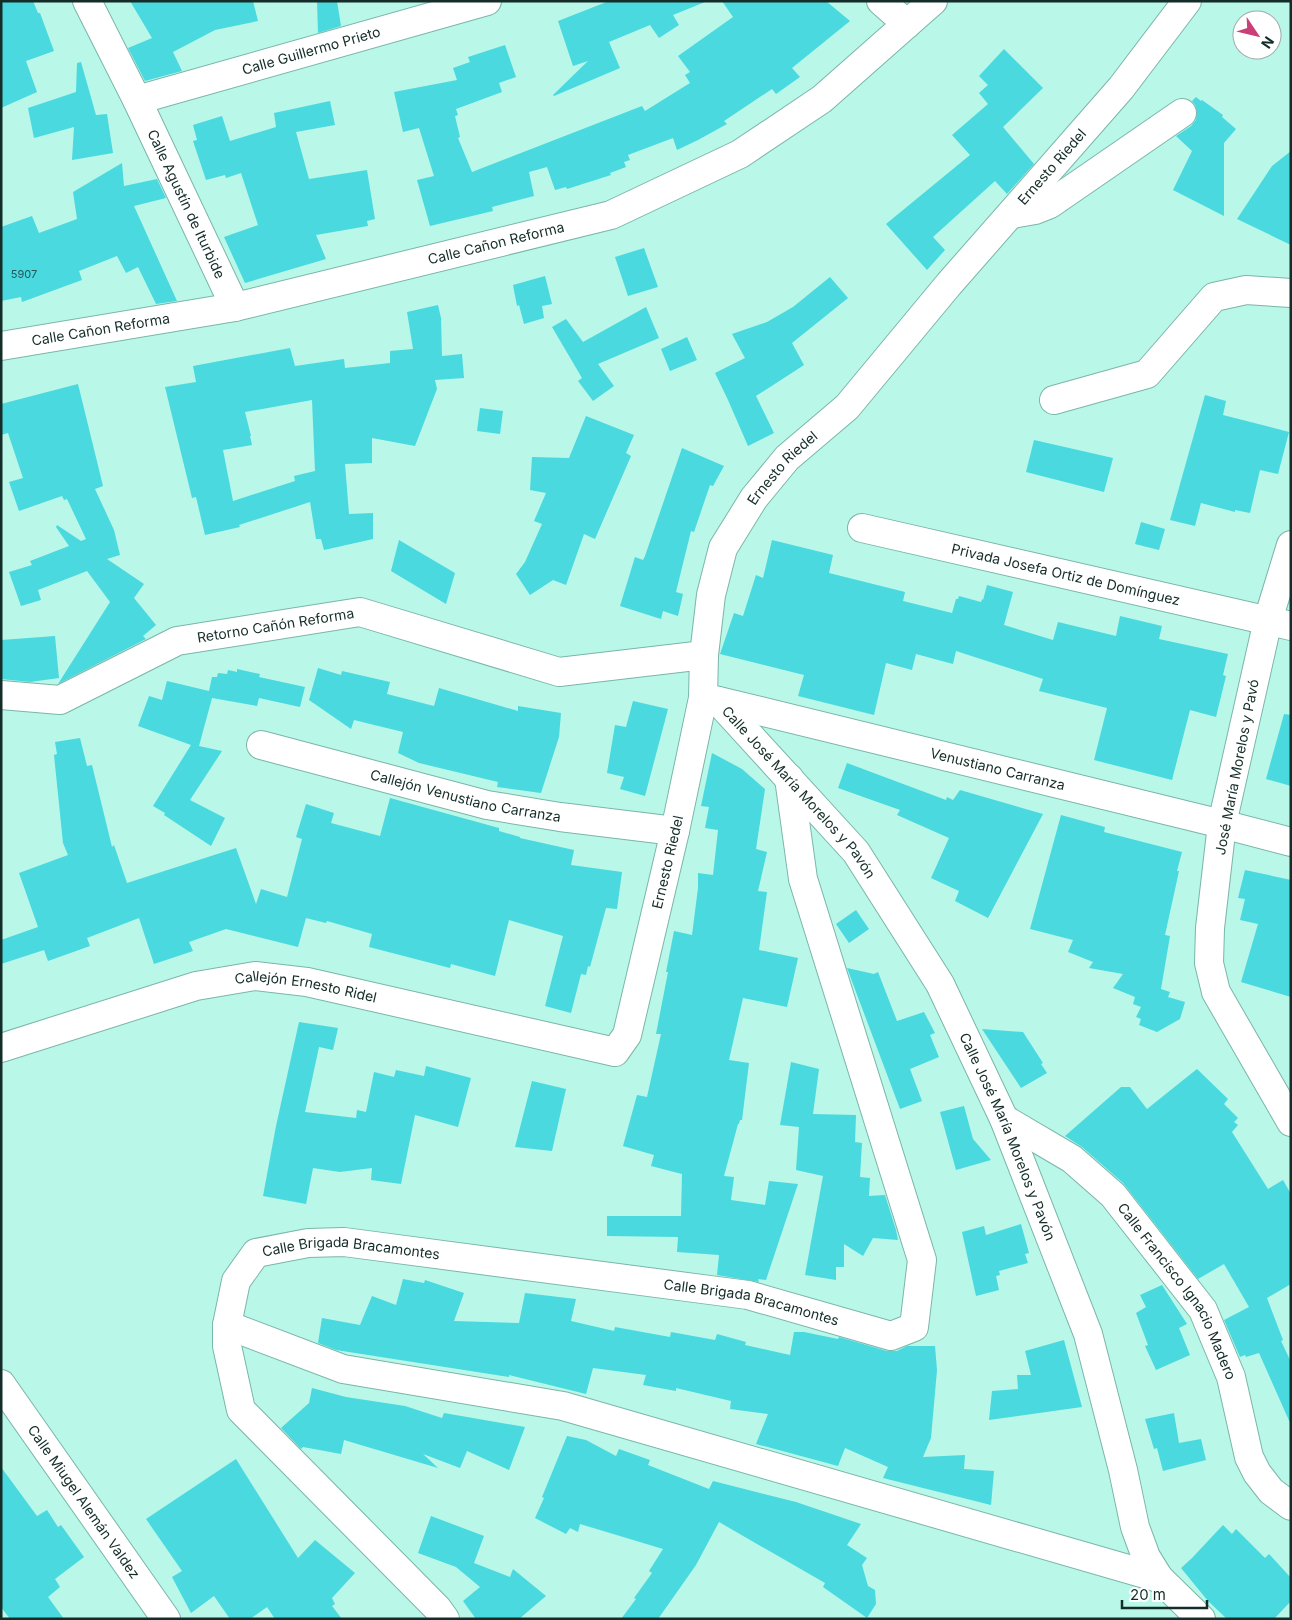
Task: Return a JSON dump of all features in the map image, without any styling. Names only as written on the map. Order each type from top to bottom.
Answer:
[{"type":"street","name":"Calle Agustín de Iturbide","points":[[87,1],[137,100],[235,307]]},
{"type":"street","name":"Calle Guillermo Prieto","points":[[137,100],[487,1]]},
{"type":"street","points":[[881,1],[907,24]]},
{"type":"street","name":"Calle Cañon Reforma","points":[[1,346],[235,307],[611,215],[740,154],[822,99],[933,1]]},
{"type":"street","name":"Ernesto Riedel","points":[[615,1052],[627,1035],[674,831],[711,699],[704,655],[711,595],[723,548],[754,498],[787,458],[847,406],[949,284],[1121,88],[1187,1]]},
{"type":"street","points":[[1012,214],[1035,210],[1050,204],[1182,112]]},
{"type":"street","points":[[1054,400],[1147,374],[1214,296],[1246,290],[1291,293]]},
{"type":"street","name":"Privada Josefa Ortiz de Domínguez","points":[[862,528],[1279,623]]},
{"type":"street","name":"José María Morelos y Pavó","points":[[1291,545],[1279,623],[1222,824],[1210,928],[1209,963],[1216,992],[1284,1098],[1291,1122]]},
{"type":"street","name":"Retorno Cañón Reforma","points":[[1,695],[60,700],[177,641],[360,612],[559,672],[704,655]]},
{"type":"street","name":"Venustiano Carranza","points":[[711,699],[1291,842]]},
{"type":"street","name":"Calle José María Morelos y Pavón","points":[[711,699],[790,778],[856,852],[940,984],[1004,1119],[1088,1334],[1123,1470],[1135,1527],[1146,1557],[1158,1578],[1201,1619]]},
{"type":"street","name":"Callejón Venustiano Carranza","points":[[261,745],[487,805],[560,817],[674,831]]},
{"type":"street","name":"Calle Brigada Bracamontes","points":[[227,1325],[236,1281],[256,1253],[308,1242],[344,1242],[748,1295],[891,1336],[914,1327],[922,1260],[803,879],[790,778]]},
{"type":"street","name":"Callejón Ernesto Ridel","points":[[1,1048],[196,986],[255,976],[307,982],[615,1052]]},
{"type":"street","name":"Calle Francisco Ignacio Madero","points":[[1004,1119],[1072,1159],[1113,1195],[1203,1310],[1231,1377],[1249,1457],[1257,1473],[1271,1491],[1291,1506]]},
{"type":"street","points":[[445,1619],[437,1608],[241,1410],[227,1346],[227,1325],[343,1369],[564,1406],[1158,1578]]},
{"type":"street","name":"Calle Miugel Alemán Valdez","points":[[1,1384],[166,1619]]},
{"type":"building","points":[[1,1],[33,1],[38,13],[40,13],[54,51],[26,61],[37,92],[1,108]]},
{"type":"building","points":[[130,1],[253,1],[258,21],[215,30],[173,52],[182,71],[145,81],[128,48],[152,38]]},
{"type":"building","points":[[317,1],[337,1],[341,26],[318,33]]},
{"type":"building","points":[[609,1],[705,2],[673,15],[679,25],[659,38],[650,25],[609,42],[620,68],[554,96],[588,61],[573,66],[558,21]]},
{"type":"building","points":[[722,1],[826,1],[850,21],[792,68],[800,77],[776,94],[772,89],[724,121],[727,124],[698,140],[677,150],[673,138],[628,155],[630,160],[624,162],[626,167],[610,173],[611,175],[567,189],[566,187],[555,190],[547,167],[529,172],[534,196],[492,207],[493,211],[430,226],[417,180],[434,176],[419,128],[403,132],[394,92],[457,80],[453,68],[470,62],[468,57],[505,45],[516,77],[499,83],[502,92],[456,109],[458,115],[455,116],[460,137],[458,138],[472,172],[642,106],[645,111],[690,83],[685,75],[690,72],[678,56],[733,17]]},
{"type":"building","points":[[1004,49],[1043,88],[1003,127],[1034,164],[1007,194],[995,181],[933,237],[945,250],[927,270],[886,224],[970,155],[952,135],[988,104],[979,93],[988,85],[979,76]]},
{"type":"building","points":[[81,62],[96,115],[107,114],[113,153],[72,160],[74,127],[34,138],[28,108],[76,92],[77,63]]},
{"type":"building","points":[[1196,97],[1223,115],[1222,117],[1236,129],[1224,143],[1224,216],[1173,190],[1192,151],[1176,136],[1191,126],[1196,120],[1197,111],[1192,101]]},
{"type":"building","points":[[330,101],[335,125],[296,132],[309,179],[367,170],[375,219],[367,221],[368,226],[316,235],[326,259],[245,283],[224,237],[258,225],[241,173],[226,178],[225,175],[206,180],[193,141],[197,140],[193,125],[222,116],[230,141],[276,127],[274,113]]},
{"type":"building","points":[[1291,151],[1291,245],[1237,219],[1272,166]]},
{"type":"building","points":[[122,163],[124,186],[157,179],[166,198],[134,206],[177,301],[156,304],[138,267],[126,273],[117,256],[79,271],[82,280],[22,302],[21,297],[1,301],[1,227],[32,216],[39,233],[77,219],[73,192]]},
{"type":"building","points":[[644,248],[658,287],[628,296],[615,257]]},
{"type":"building","points":[[545,276],[552,304],[542,306],[544,318],[524,324],[519,305],[517,306],[513,285]]},
{"type":"building","points":[[830,277],[848,298],[792,343],[804,365],[756,396],[774,433],[748,446],[715,373],[745,358],[732,334],[767,322],[793,307]]},
{"type":"building","points":[[438,305],[441,318],[442,356],[462,354],[464,378],[435,380],[437,389],[415,446],[372,438],[372,463],[345,464],[349,514],[373,513],[373,539],[324,550],[321,539],[316,539],[310,502],[239,525],[240,527],[205,535],[196,497],[192,498],[165,387],[196,382],[193,366],[290,348],[295,366],[344,359],[345,368],[390,363],[390,351],[413,349],[407,312]],"holes":[[[312,400],[315,471],[294,476],[295,481],[233,501],[223,450],[252,445],[245,412]]]},
{"type":"building","points":[[646,307],[659,338],[598,364],[614,386],[593,401],[578,381],[582,378],[552,327],[566,319],[583,342]]},
{"type":"building","points":[[687,337],[697,360],[670,371],[661,349]]},
{"type":"building","points":[[78,384],[103,486],[95,489],[114,530],[120,555],[107,559],[144,584],[134,598],[156,625],[143,636],[146,639],[58,684],[110,602],[87,571],[38,590],[41,600],[21,606],[9,572],[32,565],[30,561],[69,546],[56,527],[57,525],[81,541],[86,539],[67,499],[64,500],[62,496],[19,511],[9,482],[23,478],[8,433],[1,435],[1,404]]},
{"type":"building","points":[[1205,395],[1226,401],[1223,415],[1289,432],[1278,474],[1260,470],[1250,513],[1235,510],[1235,512],[1201,503],[1195,526],[1170,520]]},
{"type":"building","points":[[480,408],[503,411],[500,434],[477,431]]},
{"type":"building","points":[[586,416],[634,435],[626,453],[631,456],[595,539],[584,534],[566,585],[553,580],[530,595],[516,574],[525,562],[542,524],[534,521],[546,493],[530,490],[532,457],[569,458]]},
{"type":"building","points":[[1034,440],[1113,458],[1104,492],[1026,472]]},
{"type":"building","points":[[682,448],[724,466],[713,486],[710,485],[694,532],[691,531],[676,592],[683,594],[678,616],[663,611],[661,619],[620,606],[635,557],[643,560],[645,556]]},
{"type":"building","points":[[1141,522],[1165,529],[1159,550],[1135,544]]},
{"type":"building","points":[[399,540],[455,573],[446,604],[391,571]]},
{"type":"building","points":[[772,540],[833,555],[829,573],[905,592],[903,601],[952,613],[956,599],[959,596],[981,602],[987,585],[1013,592],[1004,625],[1053,640],[1058,622],[1116,636],[1120,616],[1162,626],[1159,639],[1228,654],[1223,675],[1226,676],[1216,717],[1190,710],[1172,780],[1094,760],[1107,708],[1039,691],[1043,679],[956,651],[953,664],[916,654],[912,670],[886,663],[874,715],[798,696],[804,675],[720,654],[734,613],[743,616],[756,575],[763,578]]},
{"type":"building","points":[[55,636],[59,678],[30,682],[1,679],[1,640]]},
{"type":"building","points":[[318,668],[341,675],[342,671],[390,682],[387,694],[434,706],[439,688],[518,711],[518,706],[561,713],[559,737],[541,793],[497,787],[498,782],[419,763],[398,753],[403,732],[354,720],[351,729],[309,700]]},
{"type":"building","points":[[237,669],[260,674],[259,677],[305,687],[300,707],[259,698],[257,706],[212,698],[199,746],[222,751],[190,800],[225,818],[211,846],[153,806],[191,745],[138,726],[149,696],[162,700],[167,681],[209,691],[212,677],[217,677],[218,673],[227,674],[228,670],[237,672]]},
{"type":"building","points":[[633,701],[668,709],[645,796],[620,789],[624,777],[607,773],[615,725],[626,727]]},
{"type":"building","points":[[1284,714],[1291,715],[1291,786],[1266,779]]},
{"type":"building","points":[[80,738],[87,766],[92,765],[112,847],[114,845],[127,883],[236,848],[256,904],[261,889],[287,897],[302,839],[296,837],[306,804],[334,813],[331,823],[380,836],[390,798],[499,828],[499,831],[520,838],[574,850],[571,865],[622,872],[617,909],[606,908],[590,967],[588,966],[586,975],[581,974],[571,1013],[545,1006],[563,936],[509,920],[495,976],[451,964],[450,968],[369,947],[372,934],[327,921],[326,923],[306,918],[298,947],[226,929],[189,942],[193,951],[154,964],[139,918],[87,938],[90,946],[48,961],[44,950],[1,964],[1,940],[38,927],[19,873],[68,855],[63,843],[54,755],[57,754],[55,742]]},
{"type":"building","points":[[712,753],[742,769],[765,789],[756,849],[767,852],[758,891],[767,892],[759,950],[798,958],[787,1007],[743,998],[729,1060],[749,1063],[742,1120],[738,1124],[724,1176],[734,1177],[731,1200],[765,1205],[769,1181],[798,1184],[766,1280],[758,1279],[759,1282],[717,1275],[719,1255],[677,1252],[678,1237],[607,1236],[607,1216],[681,1216],[682,1174],[651,1166],[654,1155],[623,1146],[637,1095],[647,1097],[661,1034],[656,1034],[674,931],[692,935],[698,873],[713,875],[718,830],[705,828],[709,807],[701,806]]},
{"type":"building","points":[[847,763],[946,800],[947,797],[953,800],[960,790],[1043,814],[988,918],[955,901],[959,891],[931,878],[949,838],[897,815],[900,810],[838,788]]},
{"type":"building","points":[[1061,815],[1105,827],[1104,832],[1182,852],[1165,935],[1170,936],[1161,989],[1170,992],[1168,997],[1185,1002],[1180,1019],[1157,1032],[1139,1025],[1141,1019],[1136,1017],[1141,1007],[1133,1004],[1135,997],[1113,988],[1123,974],[1089,968],[1093,962],[1068,952],[1073,940],[1030,929]]},
{"type":"building","points":[[1245,870],[1291,880],[1291,997],[1241,982],[1258,924],[1240,920],[1245,899],[1238,898]]},
{"type":"building","points":[[856,910],[869,929],[849,943],[836,924]]},
{"type":"building","points":[[847,968],[874,974],[878,972],[897,1021],[924,1012],[935,1033],[930,1035],[939,1057],[910,1069],[922,1101],[900,1109]]},
{"type":"building","points":[[299,1022],[338,1028],[333,1050],[319,1047],[305,1112],[356,1118],[357,1110],[366,1112],[374,1072],[394,1077],[396,1070],[424,1076],[426,1066],[471,1078],[458,1127],[415,1115],[401,1184],[371,1180],[372,1168],[340,1172],[313,1168],[306,1204],[263,1196]]},
{"type":"building","points":[[982,1029],[1023,1032],[1043,1063],[1041,1064],[1047,1073],[1021,1088]]},
{"type":"building","points":[[791,1062],[819,1069],[813,1114],[856,1115],[855,1142],[862,1143],[860,1177],[870,1178],[869,1196],[885,1195],[896,1230],[898,1240],[873,1238],[863,1256],[844,1244],[844,1267],[836,1267],[836,1280],[805,1275],[823,1176],[796,1170],[799,1127],[780,1125]]},
{"type":"building","points":[[1197,1069],[1228,1099],[1224,1104],[1238,1118],[1234,1122],[1238,1125],[1232,1132],[1268,1189],[1283,1180],[1291,1194],[1291,1284],[1267,1298],[1283,1340],[1281,1341],[1291,1362],[1291,1425],[1259,1353],[1240,1357],[1224,1320],[1249,1307],[1224,1264],[1198,1279],[1123,1183],[1082,1147],[1065,1136],[1121,1087],[1130,1087],[1147,1109]]},
{"type":"building","points":[[532,1081],[566,1089],[552,1151],[515,1147]]},
{"type":"building","points":[[964,1106],[973,1139],[991,1160],[956,1170],[940,1112]]},
{"type":"building","points":[[1021,1224],[1029,1253],[1025,1254],[1028,1263],[999,1271],[1000,1275],[996,1276],[999,1290],[976,1296],[962,1232],[984,1226],[986,1235]]},
{"type":"building","points":[[403,1279],[424,1283],[425,1280],[464,1293],[454,1321],[519,1323],[525,1293],[576,1299],[571,1321],[614,1331],[615,1327],[670,1337],[671,1332],[715,1340],[717,1334],[746,1342],[745,1345],[790,1355],[794,1332],[804,1332],[838,1339],[839,1337],[887,1351],[897,1351],[907,1346],[935,1346],[937,1370],[931,1438],[923,1457],[965,1455],[964,1469],[994,1471],[991,1505],[883,1478],[888,1467],[845,1448],[838,1466],[756,1444],[768,1414],[730,1409],[731,1401],[676,1388],[676,1391],[643,1385],[646,1375],[593,1368],[586,1394],[509,1375],[509,1377],[336,1350],[318,1343],[322,1318],[360,1325],[372,1296],[396,1305]]},
{"type":"building","points":[[1162,1285],[1187,1324],[1179,1328],[1190,1355],[1156,1370],[1145,1346],[1148,1345],[1136,1313],[1146,1307],[1140,1295]]},
{"type":"building","points":[[1064,1340],[1082,1407],[989,1420],[992,1391],[1018,1389],[1017,1375],[1031,1375],[1025,1351]]},
{"type":"building","points":[[312,1388],[346,1397],[405,1406],[442,1418],[444,1413],[525,1427],[509,1470],[467,1451],[460,1468],[423,1454],[438,1468],[344,1440],[341,1454],[303,1447],[301,1449],[281,1428],[309,1403]]},
{"type":"building","points":[[1174,1413],[1179,1443],[1201,1439],[1206,1460],[1163,1471],[1157,1448],[1154,1449],[1145,1419]]},
{"type":"building","points":[[567,1436],[586,1440],[616,1456],[619,1449],[650,1460],[648,1465],[709,1489],[713,1481],[796,1502],[861,1524],[847,1545],[867,1558],[862,1565],[868,1586],[875,1590],[876,1604],[867,1618],[823,1587],[825,1583],[719,1522],[696,1565],[658,1619],[621,1619],[652,1573],[649,1571],[663,1549],[580,1524],[578,1532],[570,1528],[566,1534],[535,1518]]},
{"type":"building","points":[[236,1459],[298,1558],[315,1540],[355,1573],[332,1598],[335,1604],[332,1606],[342,1619],[275,1619],[267,1607],[250,1619],[230,1619],[214,1596],[191,1613],[172,1577],[182,1571],[146,1519]]},
{"type":"building","points":[[1,1467],[37,1516],[47,1510],[58,1527],[61,1525],[84,1557],[55,1579],[60,1587],[48,1597],[64,1619],[10,1619],[1,1607]]},
{"type":"building","points":[[431,1516],[484,1536],[474,1563],[510,1577],[513,1569],[546,1596],[519,1619],[476,1619],[463,1601],[480,1587],[456,1567],[418,1553]]},
{"type":"building","points":[[1223,1525],[1232,1534],[1236,1529],[1265,1558],[1269,1554],[1291,1578],[1291,1601],[1274,1619],[1227,1619],[1208,1601],[1181,1568]]}]
